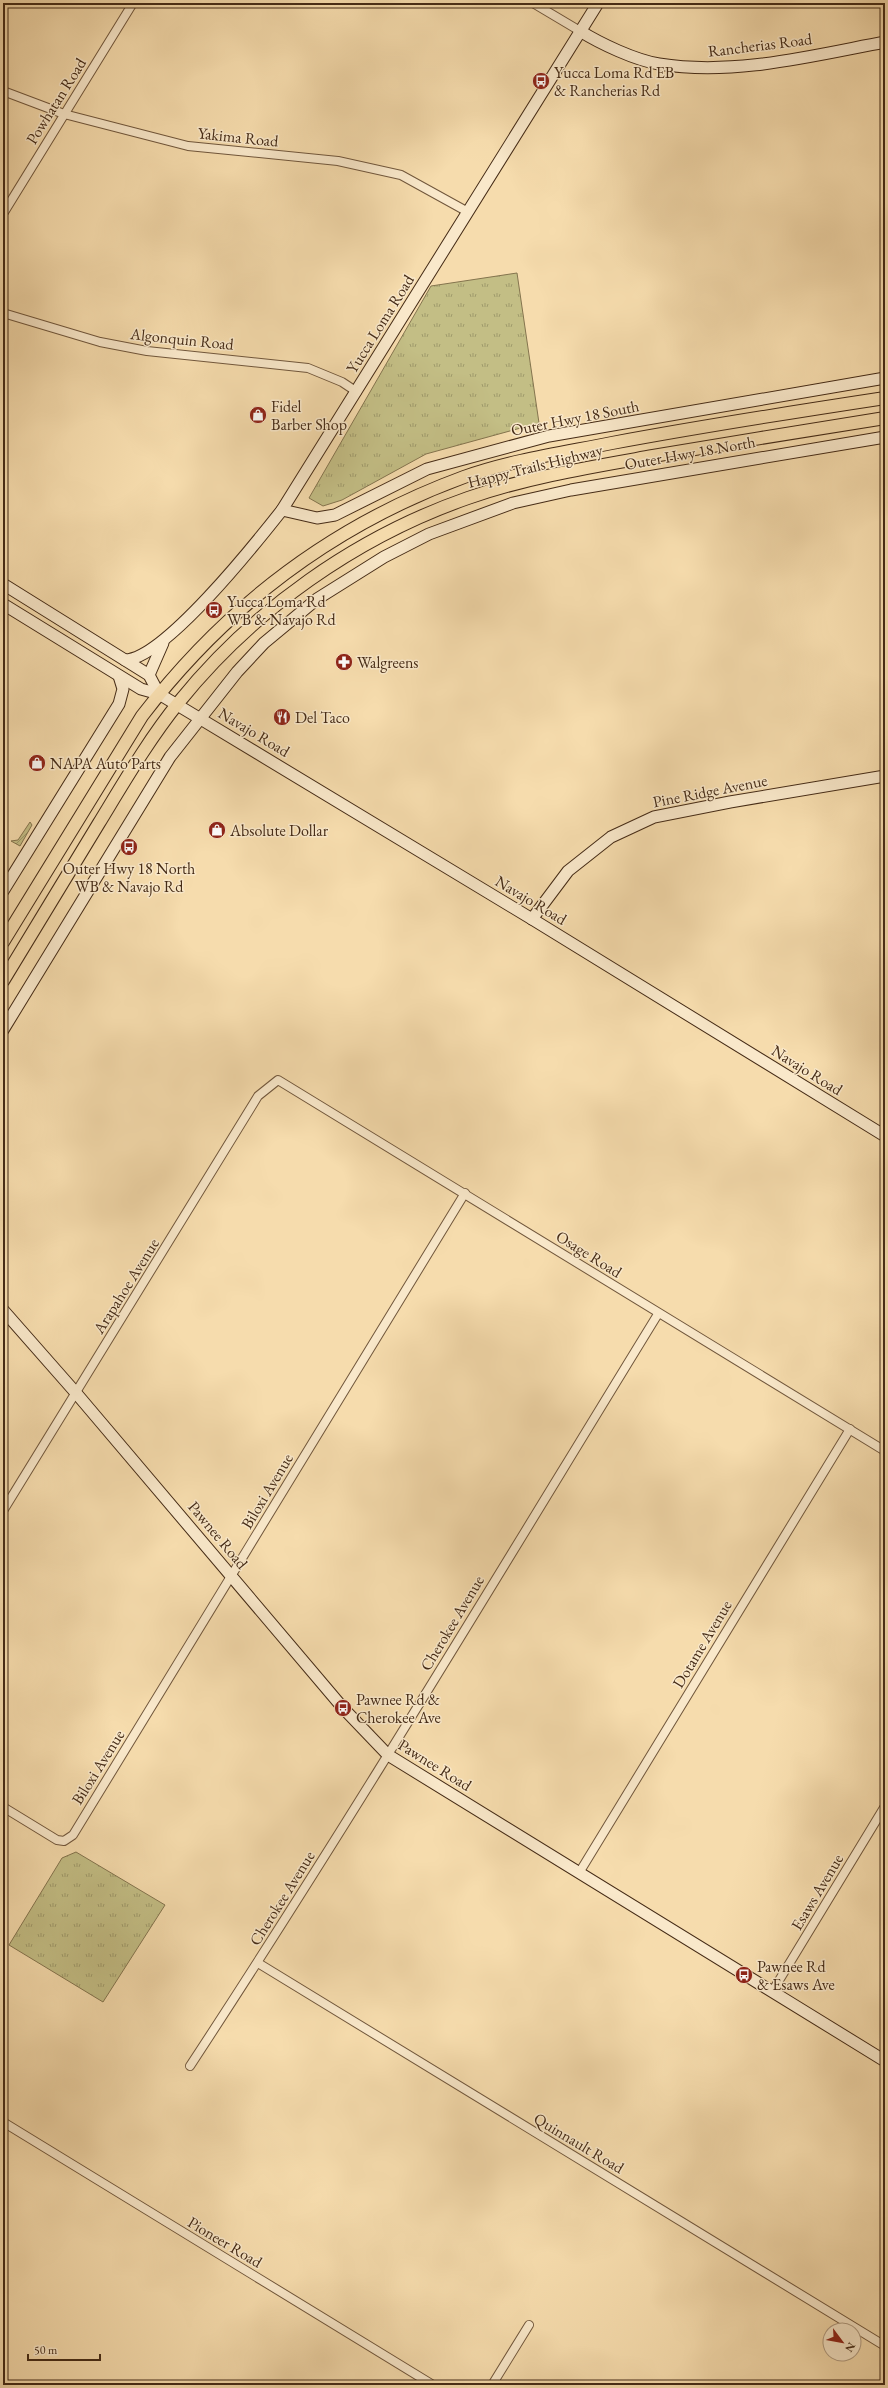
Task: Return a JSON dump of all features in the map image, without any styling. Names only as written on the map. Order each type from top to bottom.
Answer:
[{"type":"main road","name":"Happy Trails Highway","points":[[3,942],[142,716],[158,694],[219,629],[289,569],[318,548],[381,514],[464,477],[516,462],[728,421],[885,398]]},
{"type":"main road","name":"Happy Trails Highway","points":[[3,981],[129,773],[176,705],[225,651],[290,595],[328,568],[378,538],[459,501],[511,484],[609,464],[885,418]]},
{"type":"street","name":"Powhatan Road","points":[[3,214],[133,3]]},
{"type":"street","name":"Rancherias Road","points":[[533,3],[610,48],[657,64],[714,69],[785,60],[885,42]]},
{"type":"street","name":"Yucca Loma Road","points":[[162,643],[236,567],[282,510],[357,392],[598,3]]},
{"type":"street","name":"Yakima Road","points":[[3,91],[64,114],[188,146],[338,161],[401,175],[468,212]]},
{"type":"street","name":"Algonquin Road","points":[[3,313],[100,342],[147,351],[308,368],[342,382],[357,392]]},
{"type":"street","name":"Outer Hwy 18 South","points":[[282,510],[317,518],[335,515],[428,469],[550,436],[885,378]]},
{"type":"street","name":"Outer Hwy 18 North","points":[[3,1030],[166,763],[199,718],[237,672],[264,643],[317,599],[384,557],[454,524],[513,503],[571,490],[885,437]]},
{"type":"street","points":[[3,584],[149,675],[158,694]]},
{"type":"street","name":"Navajo Road","points":[[3,604],[141,689],[158,694],[199,718],[532,919],[885,1136]]},
{"type":"street","points":[[149,675],[162,643]]},
{"type":"street","points":[[125,660],[136,660],[162,643]]},
{"type":"street","points":[[3,891],[119,704],[123,689],[119,676]]},
{"type":"street","points":[[119,704],[141,689]]},
{"type":"street","name":"Pine Ridge Avenue","points":[[532,919],[568,871],[610,837],[654,817],[730,802],[885,776]]},
{"type":"street","name":"Osage Road","points":[[278,1080],[465,1193],[658,1314],[885,1451]]},
{"type":"street","name":"Arapahoe Avenue","points":[[3,1511],[258,1096],[278,1080]]},
{"type":"street","name":"Biloxi Avenue","points":[[3,1807],[50,1836],[64,1841],[73,1835],[465,1193]]},
{"type":"street","name":"Pawnee Road","points":[[3,1310],[76,1393],[343,1708],[388,1755],[885,2061]]},
{"type":"street","name":"Cherokee Avenue","points":[[190,2066],[258,1963],[388,1755],[658,1314]]},
{"type":"street","name":"Dotame Avenue","points":[[579,1873],[850,1429]]},
{"type":"street","name":"Esaws Avenue","points":[[772,1992],[885,1806]]},
{"type":"street","name":"Quinnault Road","points":[[258,1963],[885,2346]]},
{"type":"street","name":"Pioneer Road","points":[[3,2122],[433,2385]]},
{"type":"street","points":[[492,2385],[529,2325]]},
{"type":"green space","points":[[517,273],[539,423],[426,454],[342,500],[323,506],[309,498],[431,286]]},
{"type":"green space","points":[[30,822],[32,825],[20,846],[11,841],[18,840]]},
{"type":"green space","points":[[76,1852],[165,1905],[103,2002],[9,1945],[62,1858]]},
{"type":"place","name":"Yucca Loma Rd EB & Rancherias Rd","points":[[541,81]]},
{"type":"place","name":"Fidel Barber Shop","points":[[258,415]]},
{"type":"place","name":"Yucca Loma Rd WB & Navajo Rd","points":[[214,610]]},
{"type":"place","name":"Walgreens","points":[[344,662]]},
{"type":"place","name":"Del Taco","points":[[282,717]]},
{"type":"place","name":"NAPA Auto Parts","points":[[37,763]]},
{"type":"place","name":"Absolute Dollar","points":[[217,830]]},
{"type":"place","name":"Outer Hwy 18 North WB & Navajo Rd","points":[[129,847]]},
{"type":"place","name":"Pawnee Rd & Cherokee Ave","points":[[343,1708]]},
{"type":"place","name":"Pawnee Rd & Esaws Ave","points":[[744,1975]]}]
